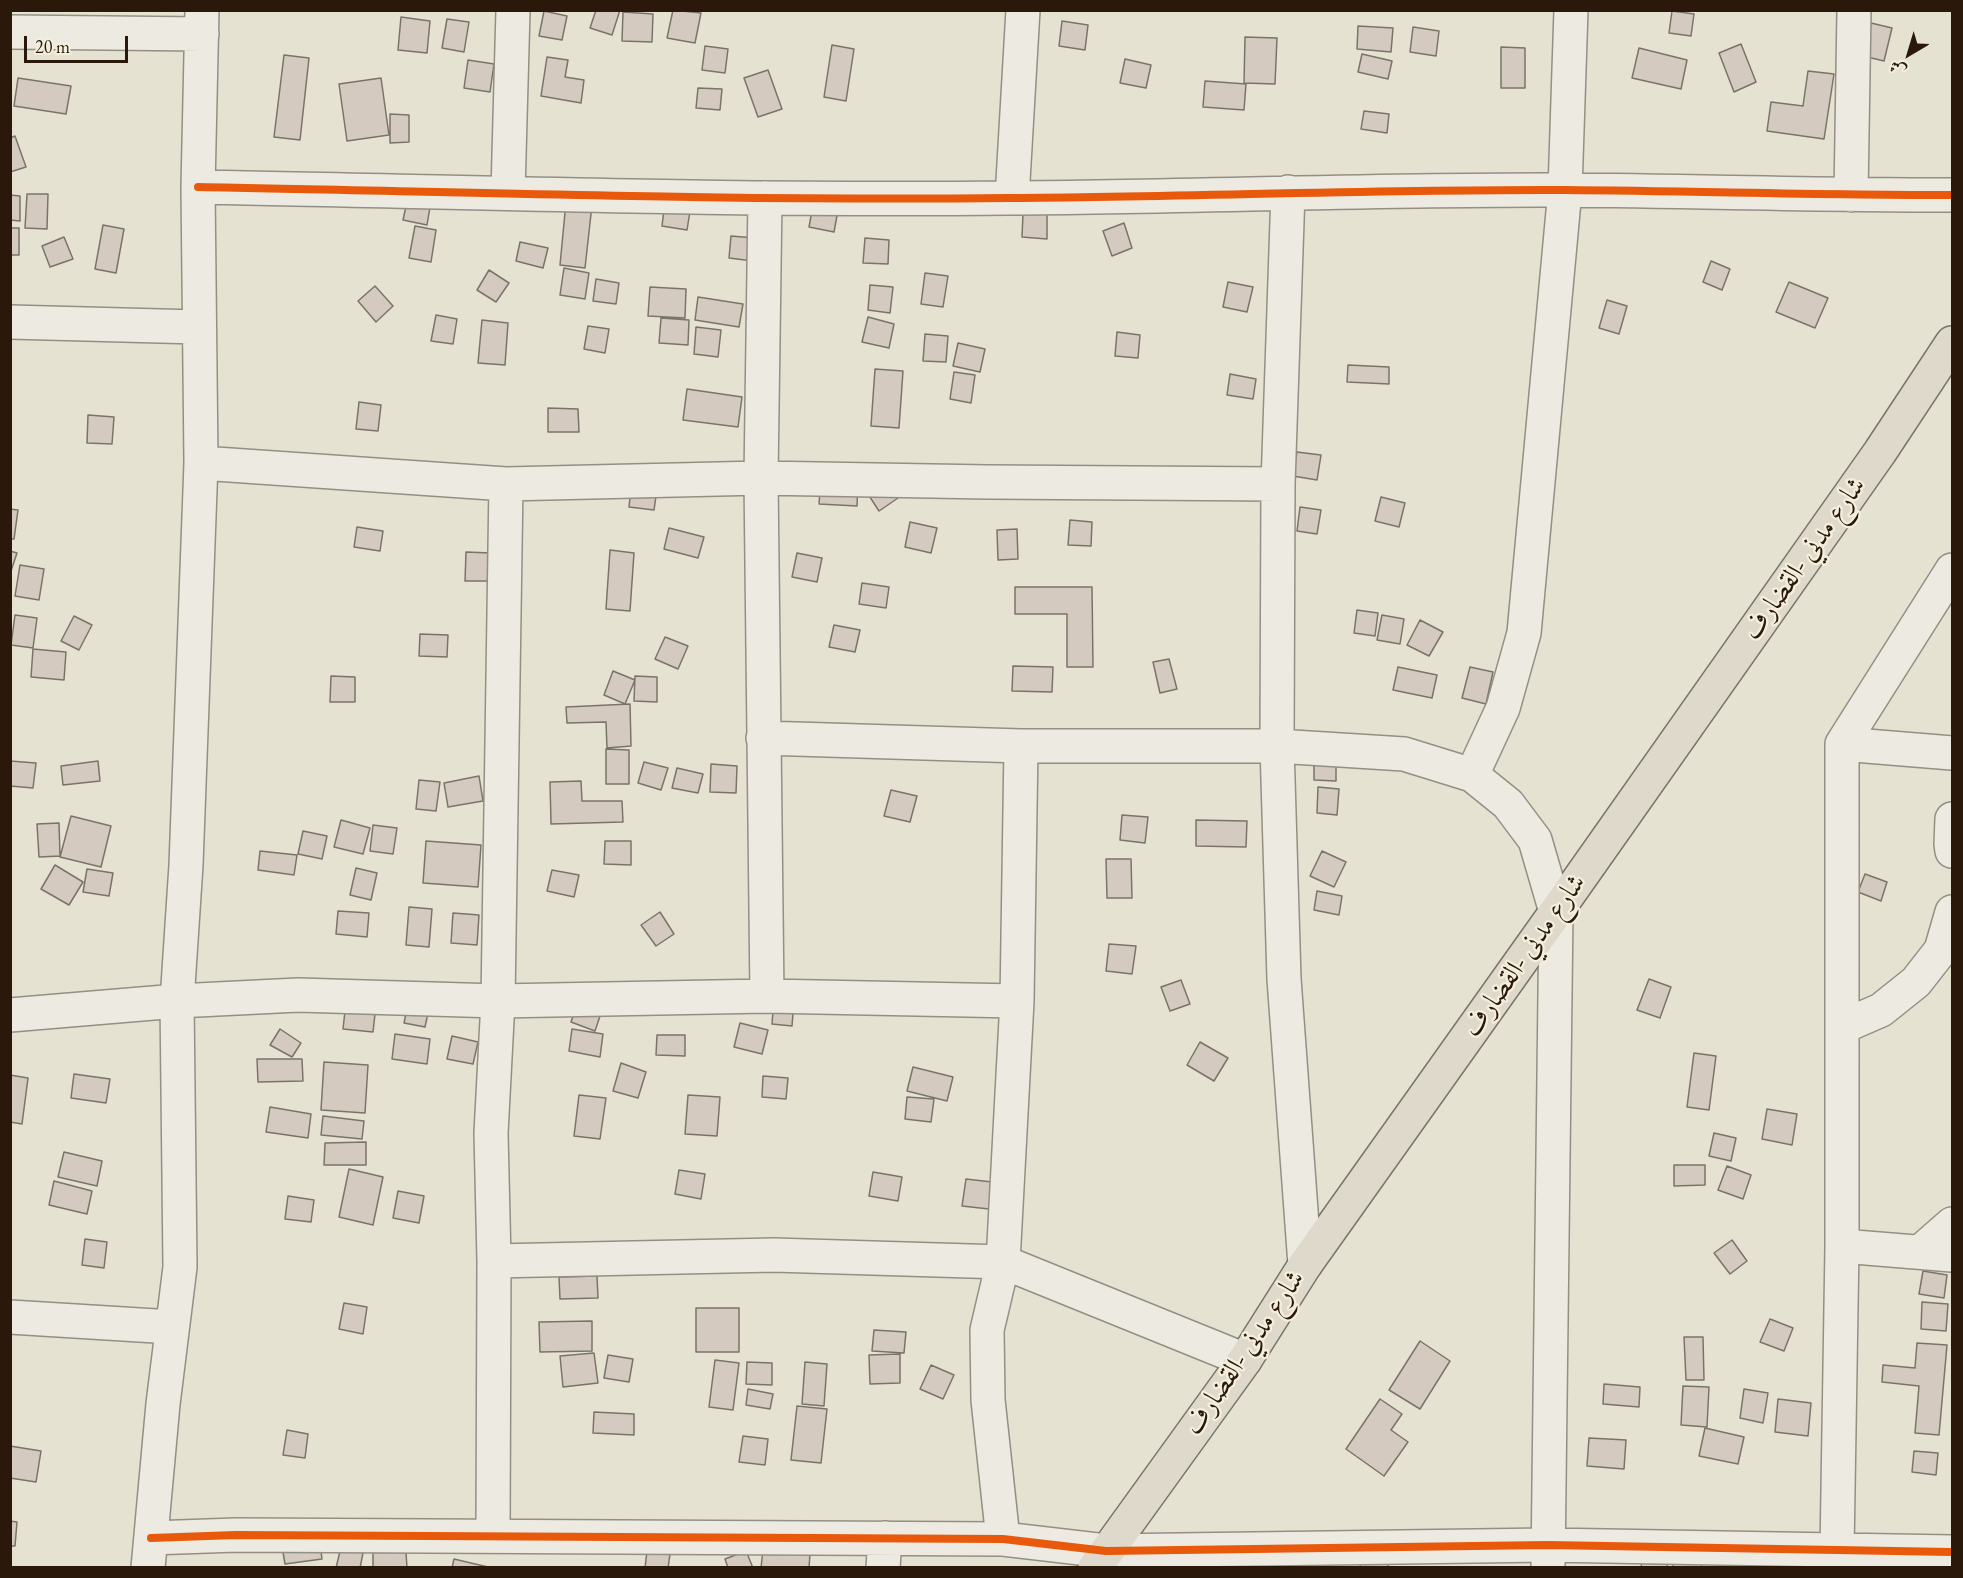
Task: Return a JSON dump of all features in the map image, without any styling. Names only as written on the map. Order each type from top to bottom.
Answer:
[{"type":"highway","name":"شارع مدني -القضارف","points":[[1101,1559],[1245,1360],[1305,1265],[1880,452],[1953,343]]},
{"type":"street","points":[[508,192],[513,10]]},
{"type":"street","points":[[1012,198],[1023,10]]},
{"type":"street","points":[[1472,775],[1503,708],[1524,633],[1565,190],[1570,10]]},
{"type":"street","points":[[1851,195],[1854,10]]},
{"type":"street","points":[[10,32],[202,22],[198,187],[201,463],[186,865],[177,1001],[180,1267],[163,1404],[149,1553],[236,1535],[493,1535],[884,1553],[1003,1539],[1101,1559],[1548,1556],[1837,1551],[1953,1552]]},
{"type":"street","points":[[198,187],[765,198],[1012,198],[1288,192],[1565,190],[1953,195]]},
{"type":"street","points":[[1288,192],[1278,484],[1277,746],[1284,979],[1305,1265]]},
{"type":"street","points":[[765,198],[761,478],[767,996]]},
{"type":"street","points":[[10,322],[198,327]]},
{"type":"street","points":[[201,463],[506,484],[761,478],[1278,484]]},
{"type":"street","points":[[493,1535],[494,1261],[491,1133],[498,1001],[506,484]]},
{"type":"street","points":[[1837,1551],[1842,1246],[1842,744],[1953,570]]},
{"type":"street","points":[[763,738],[1021,746],[1277,746],[1404,754],[1472,775],[1508,804],[1535,840],[1556,912],[1548,1556]]},
{"type":"street","points":[[1842,744],[1953,753]]},
{"type":"street","points":[[1003,1539],[988,1400],[987,1330],[1004,1262],[1017,1001],[1021,746]]},
{"type":"street","points":[[1953,819],[1951,844],[1953,851]]},
{"type":"street","points":[[1842,1026],[1881,1010],[1916,981],[1941,950],[1953,912]]},
{"type":"street","points":[[10,1015],[177,1001],[298,995],[498,1001],[767,996],[1017,1001]]},
{"type":"street","points":[[1920,1252],[1953,1224]]},
{"type":"street","points":[[1842,1246],[1953,1255]]},
{"type":"street","points":[[494,1261],[774,1255],[1004,1262],[1245,1360]]},
{"type":"street","points":[[10,1317],[172,1327]]},
{"type":"building","points":[[596,10],[620,10],[612,35],[590,28]]},
{"type":"building","points":[[673,10],[701,13],[695,43],[667,38]]},
{"type":"building","points":[[544,11],[567,16],[562,40],[539,36]]},
{"type":"building","points":[[1672,11],[1694,14],[1691,36],[1669,33]]},
{"type":"building","points":[[623,12],[653,14],[652,42],[622,41]]},
{"type":"building","points":[[401,17],[430,21],[427,53],[398,50]]},
{"type":"building","points":[[447,19],[469,22],[464,52],[442,48]]},
{"type":"building","points":[[1062,21],[1088,25],[1085,50],[1059,46]]},
{"type":"building","points":[[1871,23],[1892,28],[1884,61],[1863,56]]},
{"type":"building","points":[[1358,26],[1393,28],[1391,52],[1357,49]]},
{"type":"building","points":[[1413,27],[1439,31],[1436,56],[1410,52]]},
{"type":"building","points":[[1245,37],[1277,38],[1275,84],[1244,83]]},
{"type":"building","points":[[1741,44],[1756,82],[1734,92],[1719,53]]},
{"type":"building","points":[[832,45],[854,49],[846,101],[824,97]]},
{"type":"building","points":[[705,46],[728,49],[725,73],[702,70]]},
{"type":"building","points":[[1501,47],[1525,48],[1525,88],[1501,88]]},
{"type":"building","points":[[1639,48],[1687,60],[1681,89],[1632,78]]},
{"type":"building","points":[[1362,54],[1392,61],[1388,79],[1358,72]]},
{"type":"building","points":[[284,55],[309,58],[300,140],[274,137]]},
{"type":"building","points":[[547,57],[568,60],[565,77],[584,80],[581,103],[541,96]]},
{"type":"building","points":[[1125,59],[1151,65],[1146,88],[1120,83]]},
{"type":"building","points":[[468,60],[494,64],[490,92],[464,88]]},
{"type":"building","points":[[768,70],[782,109],[758,117],[744,78]]},
{"type":"building","points":[[1808,71],[1834,74],[1824,139],[1767,131],[1771,102],[1803,106]]},
{"type":"building","points":[[18,78],[71,86],[66,114],[14,106]]},
{"type":"building","points":[[381,78],[389,135],[347,141],[339,84]]},
{"type":"building","points":[[1205,81],[1246,84],[1244,110],[1203,107]]},
{"type":"building","points":[[698,88],[722,89],[720,110],[696,108]]},
{"type":"building","points":[[1364,111],[1389,114],[1387,133],[1361,129]]},
{"type":"building","points":[[390,114],[409,115],[409,142],[390,143]]},
{"type":"building","points":[[15,136],[26,167],[10,172],[10,138]]},
{"type":"building","points":[[27,194],[48,194],[47,229],[25,228]]},
{"type":"building","points":[[10,195],[20,196],[20,221],[10,220]]},
{"type":"building","points":[[408,197],[431,201],[427,225],[403,220]]},
{"type":"building","points":[[566,202],[592,205],[585,268],[560,265]]},
{"type":"building","points":[[665,202],[691,205],[687,230],[662,226]]},
{"type":"building","points":[[813,205],[838,210],[834,232],[809,227]]},
{"type":"building","points":[[1023,214],[1047,214],[1047,239],[1022,237]]},
{"type":"building","points":[[1124,223],[1132,248],[1112,256],[1103,231]]},
{"type":"building","points":[[103,225],[124,229],[116,273],[95,269]]},
{"type":"building","points":[[415,226],[436,230],[431,262],[409,258]]},
{"type":"building","points":[[10,228],[19,228],[19,255],[10,255]]},
{"type":"building","points":[[731,236],[755,238],[753,261],[729,258]]},
{"type":"building","points":[[64,237],[73,259],[50,267],[42,246]]},
{"type":"building","points":[[865,238],[889,240],[888,264],[863,263]]},
{"type":"building","points":[[520,242],[548,248],[543,268],[516,261]]},
{"type":"building","points":[[1711,261],[1730,269],[1722,290],[1703,282]]},
{"type":"building","points":[[564,268],[589,273],[585,299],[560,295]]},
{"type":"building","points":[[489,270],[509,283],[496,302],[477,290]]},
{"type":"building","points":[[925,273],[948,276],[943,307],[921,304]]},
{"type":"building","points":[[596,279],[619,283],[616,304],[593,301]]},
{"type":"building","points":[[1228,282],[1253,287],[1247,312],[1223,307]]},
{"type":"building","points":[[1789,282],[1828,298],[1815,328],[1776,312]]},
{"type":"building","points":[[870,285],[893,287],[890,313],[868,310]]},
{"type":"building","points":[[375,286],[393,306],[376,322],[358,301]]},
{"type":"building","points":[[650,287],[686,289],[685,318],[648,316]]},
{"type":"building","points":[[698,297],[743,304],[739,327],[695,320]]},
{"type":"building","points":[[1607,300],[1627,306],[1619,334],[1599,328]]},
{"type":"building","points":[[436,315],[457,319],[453,344],[431,341]]},
{"type":"building","points":[[868,317],[894,324],[889,348],[862,342]]},
{"type":"building","points":[[661,318],[689,320],[688,345],[659,343]]},
{"type":"building","points":[[482,320],[508,323],[505,365],[478,363]]},
{"type":"building","points":[[588,326],[609,329],[605,353],[584,349]]},
{"type":"building","points":[[696,327],[721,330],[718,357],[694,354]]},
{"type":"building","points":[[1117,332],[1140,335],[1138,358],[1115,356]]},
{"type":"building","points":[[925,334],[948,336],[946,362],[923,361]]},
{"type":"building","points":[[958,343],[985,349],[980,372],[953,366]]},
{"type":"building","points":[[1348,365],[1389,367],[1389,384],[1347,382]]},
{"type":"building","points":[[875,369],[903,371],[899,428],[871,426]]},
{"type":"building","points":[[954,372],[975,375],[971,403],[950,399]]},
{"type":"building","points":[[1230,374],[1256,379],[1253,399],[1227,395]]},
{"type":"building","points":[[687,389],[742,397],[738,427],[683,420]]},
{"type":"building","points":[[359,402],[381,405],[378,431],[356,429]]},
{"type":"building","points":[[548,408],[578,409],[579,432],[548,432]]},
{"type":"building","points":[[88,415],[114,417],[112,444],[87,443]]},
{"type":"building","points":[[1297,452],[1321,455],[1317,480],[1293,476]]},
{"type":"building","points":[[821,477],[858,479],[857,506],[819,504]]},
{"type":"building","points":[[885,478],[898,498],[879,511],[866,491]]},
{"type":"building","points":[[632,479],[658,482],[654,510],[629,507]]},
{"type":"building","points":[[1381,497],[1405,503],[1399,527],[1375,521]]},
{"type":"building","points":[[1300,507],[1321,510],[1317,534],[1297,531]]},
{"type":"building","points":[[10,509],[18,510],[14,539],[10,539]]},
{"type":"building","points":[[1070,520],[1092,522],[1091,546],[1068,545]]},
{"type":"building","points":[[910,522],[937,528],[931,553],[905,547]]},
{"type":"building","points":[[357,527],[383,531],[380,551],[354,547]]},
{"type":"building","points":[[669,528],[704,537],[698,558],[664,549]]},
{"type":"building","points":[[1017,529],[1018,559],[998,560],[997,530]]},
{"type":"building","points":[[610,550],[634,553],[630,611],[606,609]]},
{"type":"building","points":[[10,551],[17,553],[10,574]]},
{"type":"building","points":[[466,552],[491,553],[490,581],[465,581]]},
{"type":"building","points":[[797,553],[822,558],[817,582],[792,577]]},
{"type":"building","points":[[20,565],[44,569],[39,600],[15,596]]},
{"type":"building","points":[[862,583],[889,587],[886,608],[859,604]]},
{"type":"building","points":[[1015,587],[1092,587],[1093,667],[1067,667],[1067,614],[1015,614]]},
{"type":"building","points":[[1357,610],[1378,613],[1375,636],[1354,633]]},
{"type":"building","points":[[15,615],[37,618],[33,648],[11,645]]},
{"type":"building","points":[[1382,615],[1404,619],[1400,644],[1377,640]]},
{"type":"building","points":[[74,616],[92,625],[79,650],[61,641]]},
{"type":"building","points":[[1420,620],[1443,632],[1429,656],[1407,645]]},
{"type":"building","points":[[834,625],[860,630],[855,652],[829,647]]},
{"type":"building","points":[[420,634],[448,635],[447,657],[419,656]]},
{"type":"building","points":[[665,637],[688,646],[678,669],[655,659]]},
{"type":"building","points":[[33,649],[66,652],[64,680],[31,677]]},
{"type":"building","points":[[1169,659],[1177,689],[1160,693],[1153,662]]},
{"type":"building","points":[[1013,666],[1053,667],[1052,692],[1012,691]]},
{"type":"building","points":[[1398,667],[1437,675],[1432,698],[1393,690]]},
{"type":"building","points":[[1470,667],[1493,672],[1486,704],[1462,698]]},
{"type":"building","points":[[613,671],[635,680],[625,704],[604,695]]},
{"type":"building","points":[[331,676],[355,677],[355,702],[330,702]]},
{"type":"building","points":[[635,676],[657,677],[657,702],[634,701]]},
{"type":"building","points":[[630,704],[631,746],[607,748],[606,722],[567,723],[566,707]]},
{"type":"building","points":[[606,749],[629,750],[629,784],[606,784]]},
{"type":"building","points":[[1314,754],[1336,755],[1336,781],[1314,780]]},
{"type":"building","points":[[10,761],[36,763],[33,788],[10,786]]},
{"type":"building","points":[[98,761],[100,781],[63,785],[61,766]]},
{"type":"building","points":[[644,762],[668,768],[661,790],[638,783]]},
{"type":"building","points":[[711,764],[737,766],[736,793],[710,792]]},
{"type":"building","points":[[677,768],[703,774],[698,793],[672,788]]},
{"type":"building","points":[[479,776],[483,801],[448,807],[444,783]]},
{"type":"building","points":[[419,780],[440,782],[436,811],[416,809]]},
{"type":"building","points":[[581,781],[582,801],[622,801],[623,822],[551,824],[550,782]]},
{"type":"building","points":[[1318,787],[1339,789],[1337,815],[1317,813]]},
{"type":"building","points":[[891,790],[917,796],[910,822],[884,816]]},
{"type":"building","points":[[1122,815],[1148,817],[1145,843],[1120,840]]},
{"type":"building","points":[[71,816],[111,826],[101,867],[60,857]]},
{"type":"building","points":[[341,820],[370,828],[363,854],[334,847]]},
{"type":"building","points":[[1196,820],[1247,821],[1246,847],[1196,846]]},
{"type":"building","points":[[59,823],[60,856],[39,857],[37,824]]},
{"type":"building","points":[[373,825],[397,828],[393,854],[370,851]]},
{"type":"building","points":[[303,831],[327,836],[322,859],[298,854]]},
{"type":"building","points":[[426,841],[481,845],[478,887],[423,883]]},
{"type":"building","points":[[605,841],[631,841],[631,865],[604,864]]},
{"type":"building","points":[[260,851],[297,855],[294,875],[258,870]]},
{"type":"building","points":[[1322,851],[1346,862],[1334,887],[1310,876]]},
{"type":"building","points":[[1106,859],[1131,859],[1132,898],[1107,898]]},
{"type":"building","points":[[55,865],[83,882],[69,905],[41,889]]},
{"type":"building","points":[[356,868],[377,873],[371,900],[350,895]]},
{"type":"building","points":[[87,869],[113,873],[109,896],[83,892]]},
{"type":"building","points":[[552,870],[579,875],[574,897],[547,891]]},
{"type":"building","points":[[1865,874],[1887,882],[1881,901],[1858,892]]},
{"type":"building","points":[[1317,891],[1342,896],[1339,915],[1314,910]]},
{"type":"building","points":[[409,907],[432,909],[429,947],[406,945]]},
{"type":"building","points":[[338,911],[369,913],[367,937],[336,934]]},
{"type":"building","points":[[660,912],[674,934],[656,946],[641,925]]},
{"type":"building","points":[[453,913],[479,915],[477,945],[451,943]]},
{"type":"building","points":[[1109,944],[1136,946],[1132,974],[1106,971]]},
{"type":"building","points":[[1649,979],[1671,987],[1660,1018],[1637,1010]]},
{"type":"building","points":[[1181,980],[1190,1004],[1170,1011],[1161,987]]},
{"type":"building","points":[[583,986],[607,995],[595,1031],[571,1022]]},
{"type":"building","points":[[411,989],[432,994],[425,1027],[404,1023]]},
{"type":"building","points":[[774,998],[794,1001],[792,1026],[772,1024]]},
{"type":"building","points":[[346,1002],[376,1005],[373,1032],[343,1029]]},
{"type":"building","points":[[740,1023],[768,1030],[762,1054],[734,1047]]},
{"type":"building","points":[[280,1029],[301,1043],[292,1057],[270,1045]]},
{"type":"building","points":[[572,1029],[603,1034],[600,1057],[569,1051]]},
{"type":"building","points":[[395,1034],[430,1039],[427,1064],[392,1059]]},
{"type":"building","points":[[657,1035],[685,1035],[685,1056],[656,1055]]},
{"type":"building","points":[[452,1036],[478,1042],[473,1064],[447,1059]]},
{"type":"building","points":[[1200,1042],[1228,1058],[1214,1081],[1187,1065]]},
{"type":"building","points":[[1694,1053],[1716,1056],[1709,1110],[1687,1107]]},
{"type":"building","points":[[257,1059],[302,1059],[303,1081],[258,1082]]},
{"type":"building","points":[[324,1062],[368,1065],[365,1113],[321,1110]]},
{"type":"building","points":[[621,1063],[646,1072],[638,1098],[613,1091]]},
{"type":"building","points":[[913,1067],[953,1077],[947,1101],[907,1091]]},
{"type":"building","points":[[74,1074],[110,1079],[106,1103],[71,1098]]},
{"type":"building","points":[[10,1075],[28,1078],[22,1124],[10,1122]]},
{"type":"building","points":[[763,1076],[788,1078],[786,1099],[762,1097]]},
{"type":"building","points":[[579,1095],[606,1098],[600,1139],[574,1136]]},
{"type":"building","points":[[688,1095],[720,1097],[717,1136],[685,1134]]},
{"type":"building","points":[[907,1097],[934,1099],[931,1122],[905,1119]]},
{"type":"building","points":[[270,1107],[311,1114],[308,1138],[266,1132]]},
{"type":"building","points":[[1767,1109],[1797,1114],[1792,1145],[1762,1139]]},
{"type":"building","points":[[323,1116],[364,1121],[362,1139],[321,1135]]},
{"type":"building","points":[[1714,1133],[1736,1138],[1731,1161],[1709,1156]]},
{"type":"building","points":[[366,1142],[366,1165],[324,1165],[325,1143]]},
{"type":"building","points":[[64,1152],[102,1161],[97,1186],[58,1177]]},
{"type":"building","points":[[1674,1165],[1705,1165],[1705,1185],[1674,1186]]},
{"type":"building","points":[[1727,1166],[1751,1175],[1743,1199],[1718,1190]]},
{"type":"building","points":[[349,1169],[383,1177],[373,1225],[339,1217]]},
{"type":"building","points":[[679,1170],[705,1174],[701,1199],[675,1194]]},
{"type":"building","points":[[873,1172],[902,1177],[898,1201],[869,1196]]},
{"type":"building","points":[[966,1179],[992,1182],[989,1209],[962,1206]]},
{"type":"building","points":[[54,1181],[92,1191],[87,1214],[49,1205]]},
{"type":"building","points":[[398,1191],[424,1196],[419,1223],[393,1218]]},
{"type":"building","points":[[288,1196],[314,1200],[311,1222],[285,1219]]},
{"type":"building","points":[[85,1239],[107,1242],[104,1268],[82,1265]]},
{"type":"building","points":[[1732,1240],[1747,1261],[1730,1274],[1714,1253]]},
{"type":"building","points":[[1923,1271],[1947,1275],[1944,1298],[1919,1294]]},
{"type":"building","points":[[597,1276],[598,1298],[560,1299],[559,1277]]},
{"type":"building","points":[[1922,1302],[1948,1304],[1946,1331],[1921,1329]]},
{"type":"building","points":[[344,1303],[367,1307],[363,1334],[339,1329]]},
{"type":"building","points":[[696,1308],[739,1308],[739,1352],[696,1352]]},
{"type":"building","points":[[1770,1319],[1793,1328],[1784,1351],[1760,1342]]},
{"type":"building","points":[[592,1321],[592,1351],[540,1352],[539,1322]]},
{"type":"building","points":[[874,1330],[906,1332],[904,1353],[872,1351]]},
{"type":"building","points":[[1684,1337],[1703,1337],[1704,1380],[1686,1380]]},
{"type":"building","points":[[1420,1341],[1450,1361],[1420,1409],[1389,1390]]},
{"type":"building","points":[[1917,1343],[1947,1345],[1939,1435],[1915,1433],[1919,1386],[1882,1382],[1883,1365],[1915,1368]]},
{"type":"building","points":[[594,1353],[598,1383],[563,1387],[560,1356]]},
{"type":"building","points":[[900,1354],[900,1383],[870,1384],[869,1355]]},
{"type":"building","points":[[608,1355],[633,1359],[629,1382],[604,1378]]},
{"type":"building","points":[[715,1360],[739,1363],[733,1410],[709,1407]]},
{"type":"building","points":[[747,1362],[772,1363],[772,1385],[746,1384]]},
{"type":"building","points":[[805,1362],[827,1364],[824,1406],[802,1404]]},
{"type":"building","points":[[931,1365],[954,1375],[943,1399],[920,1389]]},
{"type":"building","points":[[1604,1384],[1640,1387],[1639,1407],[1603,1404]]},
{"type":"building","points":[[1683,1386],[1709,1387],[1707,1427],[1681,1425]]},
{"type":"building","points":[[748,1389],[773,1394],[770,1409],[746,1405]]},
{"type":"building","points":[[1744,1389],[1768,1393],[1763,1423],[1740,1418]]},
{"type":"building","points":[[1380,1399],[1402,1414],[1391,1430],[1408,1442],[1384,1476],[1346,1449]]},
{"type":"building","points":[[1778,1399],[1811,1403],[1808,1436],[1775,1432]]},
{"type":"building","points":[[797,1406],[827,1409],[821,1463],[791,1460]]},
{"type":"building","points":[[594,1412],[634,1414],[634,1435],[593,1433]]},
{"type":"building","points":[[1705,1428],[1744,1437],[1738,1464],[1699,1456]]},
{"type":"building","points":[[287,1430],[308,1434],[305,1458],[283,1455]]},
{"type":"building","points":[[743,1436],[768,1439],[765,1465],[739,1462]]},
{"type":"building","points":[[1589,1438],[1626,1440],[1624,1469],[1587,1466]]},
{"type":"building","points":[[10,1446],[41,1451],[36,1482],[10,1478]]},
{"type":"building","points":[[1914,1451],[1938,1453],[1936,1475],[1912,1472]]},
{"type":"building","points":[[10,1521],[17,1522],[15,1546],[10,1546]]},
{"type":"building","points":[[319,1536],[322,1559],[285,1564],[281,1541]]},
{"type":"building","points":[[341,1547],[363,1553],[360,1568],[336,1568]]},
{"type":"building","points":[[763,1549],[810,1554],[809,1568],[761,1568]]},
{"type":"building","points":[[647,1551],[670,1554],[668,1568],[645,1568]]},
{"type":"building","points":[[746,1551],[753,1568],[728,1568],[725,1559]]},
{"type":"building","points":[[373,1552],[406,1552],[407,1568],[373,1568]]},
{"type":"building","points":[[1361,1557],[1389,1559],[1388,1568],[1360,1568]]},
{"type":"building","points":[[1642,1558],[1668,1561],[1667,1568],[1641,1568]]},
{"type":"building","points":[[454,1559],[488,1567],[488,1568],[452,1568]]},
{"type":"building","points":[[1673,1561],[1702,1564],[1701,1568],[1673,1568]]},
{"type":"cycle path","points":[[198,187],[604,196],[908,199],[1495,190],[1952,195]]},
{"type":"cycle path","points":[[151,1538],[236,1535],[1003,1539],[1106,1551],[1548,1545],[1952,1552]]}]
